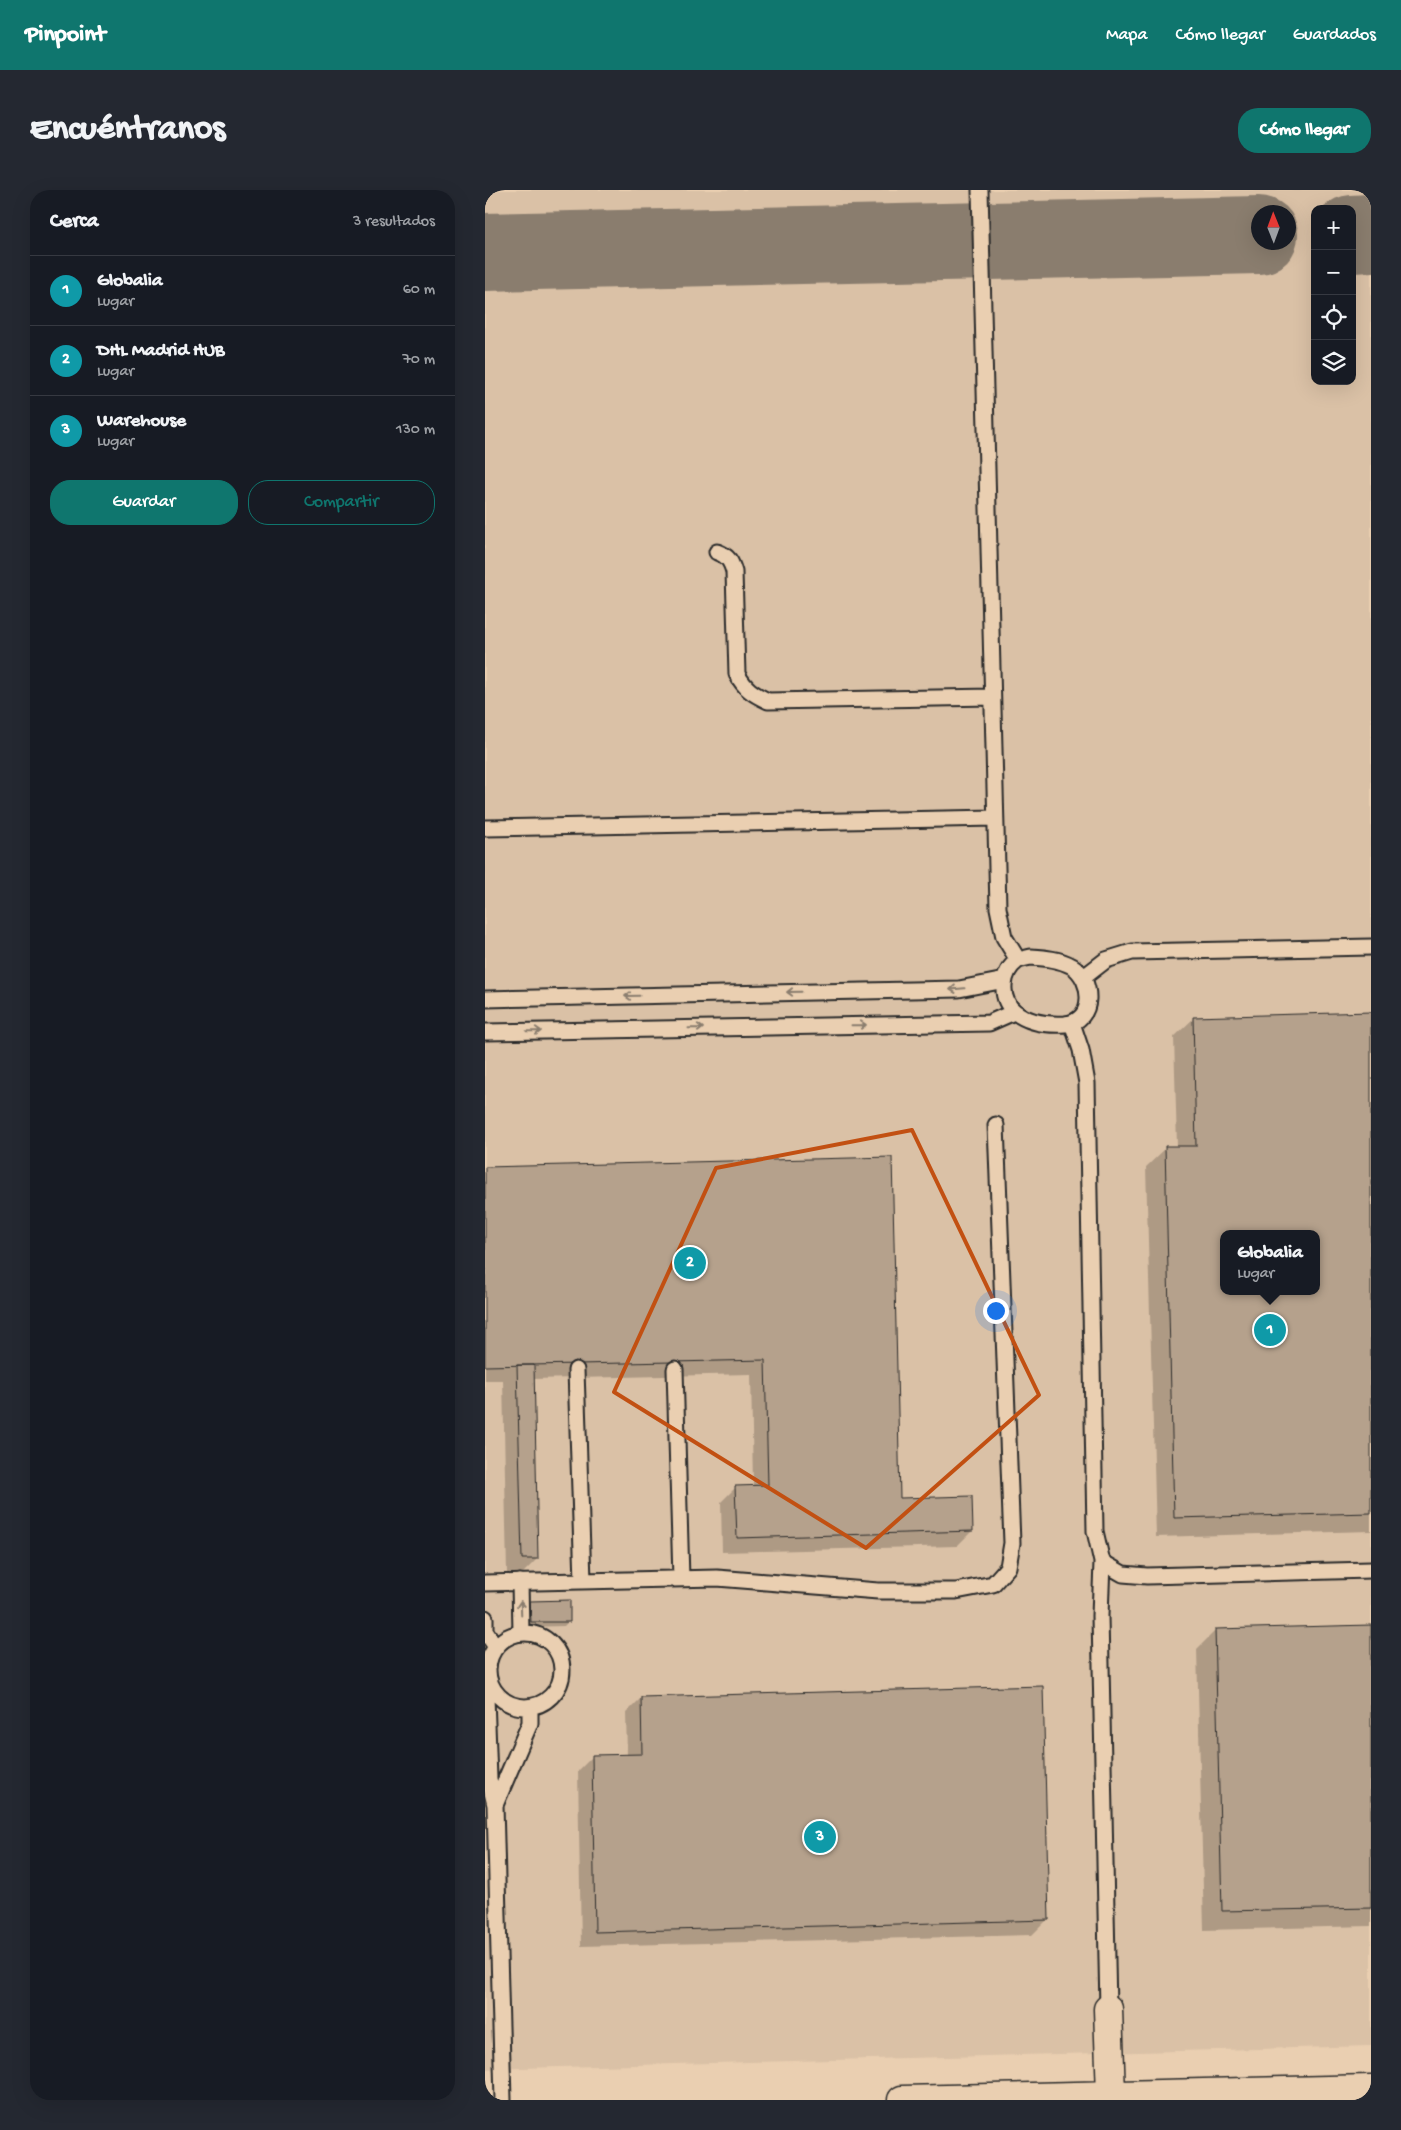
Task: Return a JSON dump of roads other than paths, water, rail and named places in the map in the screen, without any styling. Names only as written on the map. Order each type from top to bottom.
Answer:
[{"type":"street","points":[[1108,2009],[1111,2095]]},
{"type":"street","points":[[902,2100],[1371,2089]]},
{"type":"lane","points":[[979,190],[998,908],[1004,937],[1018,960]]},
{"type":"lane","points":[[717,552],[726,556],[732,563],[734,572],[737,674],[751,694],[768,701],[992,697]]},
{"type":"lane","points":[[485,828],[995,818]]},
{"type":"lane","points":[[1084,977],[1106,960],[1133,952],[1371,947]]},
{"type":"lane","points":[[1031,957],[1052,958],[1072,966],[1084,977],[1088,990],[1088,1005],[1081,1017],[1072,1023],[1046,1024],[1014,1012],[1008,1003],[1004,991],[1009,969],[1018,960],[1031,957]]},
{"type":"lane","points":[[485,999],[959,989],[1005,980]]},
{"type":"lane","points":[[485,1032],[989,1022],[1014,1012]]},
{"type":"lane","points":[[1072,1023],[1081,1050],[1087,1083],[1095,1531],[1101,1562],[1100,1626],[1108,2009]]},
{"type":"lane","points":[[485,1583],[717,1578],[878,1591],[956,1591],[993,1584],[1008,1567],[1011,1533],[996,1125]]},
{"type":"lane","points":[[675,1369],[681,1579]]},
{"type":"lane","points":[[576,1370],[583,1581]]},
{"type":"lane","points":[[1101,1562],[1123,1574],[1147,1576],[1371,1570]]},
{"type":"lane","points":[[520,1582],[521,1633]]},
{"type":"lane","points":[[485,1618],[485,1631],[497,1647]]},
{"type":"lane","points":[[521,1633],[536,1635],[548,1642],[557,1652],[562,1666],[561,1680],[555,1693],[544,1702],[530,1707],[515,1706],[501,1699],[492,1687],[488,1673],[489,1659],[497,1647],[508,1638],[521,1633]]},
{"type":"lane","points":[[492,1687],[486,1698],[489,1779],[495,1805],[503,2100]]},
{"type":"lane","points":[[495,1805],[530,1723],[530,1707]]},
{"type":"place","name":"DHL Madrid HUB","points":[[690,1263]]},
{"type":"place","name":"Globalia","points":[[1270,1330]]},
{"type":"place","name":"Warehouse","points":[[820,1837]]}]
